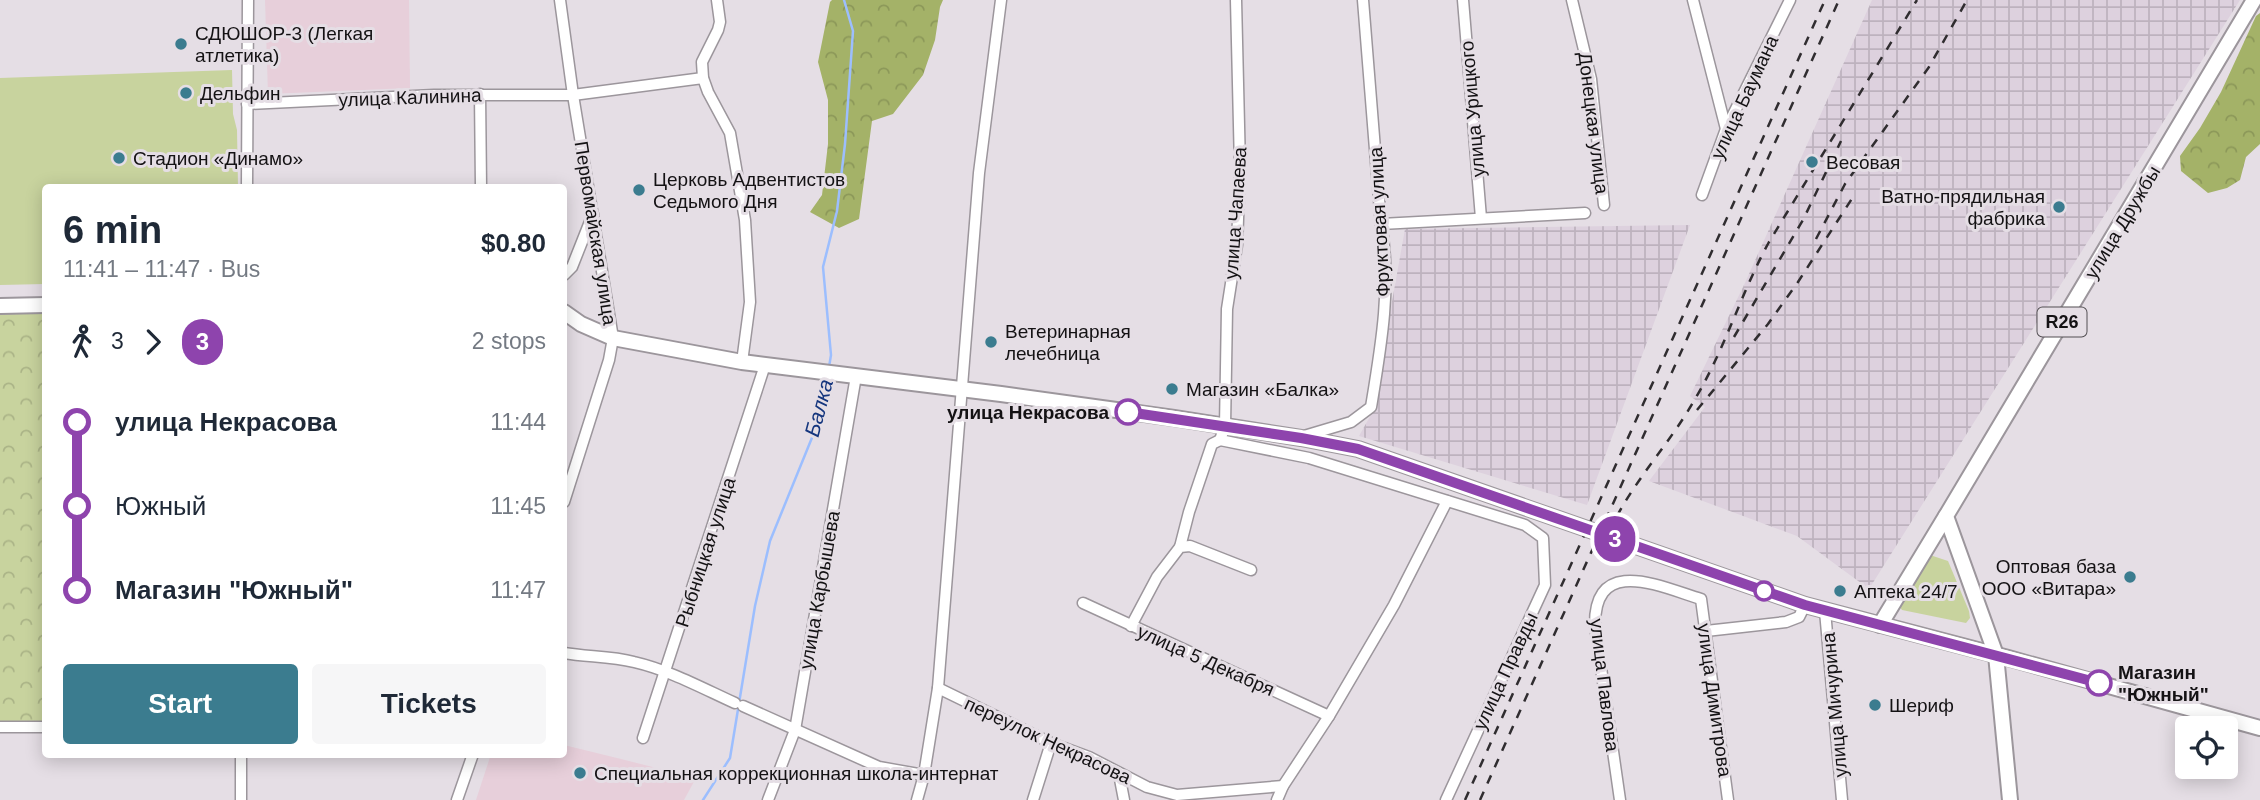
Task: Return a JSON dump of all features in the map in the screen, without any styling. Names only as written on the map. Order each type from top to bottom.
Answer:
[{"type":"main road","name":"улица Дружбы","points":[[1880,625],[2254,0]]},
{"type":"main road","points":[[0,306],[42,305]]},
{"type":"main road","points":[[567,314],[613,338],[742,362],[1001,394],[1222,433],[1301,438],[1358,449],[1805,605],[1996,654],[2260,728]]},
{"type":"main road","points":[[1946,516],[1996,654],[2010,800]]},
{"type":"street","points":[[247,184],[248,0]]},
{"type":"street","name":"Первомайская улица","points":[[560,0],[613,338],[609,360],[567,493]]},
{"type":"street","points":[[717,0],[720,22],[704,55],[703,78],[730,132],[745,220],[751,302],[742,362]]},
{"type":"street","points":[[917,800],[924,775],[938,688],[979,173],[1001,0]]},
{"type":"street","name":"улица Чапаева","points":[[1222,433],[1227,309],[1237,245],[1240,167],[1236,0]]},
{"type":"street","name":"Фруктовая улица","points":[[1301,438],[1351,422],[1371,407],[1384,334],[1384,243],[1363,0]]},
{"type":"street","name":"улица Урицкого","points":[[1463,0],[1481,218]]},
{"type":"street","name":"Донецкая улица","points":[[1572,0],[1591,79],[1604,205]]},
{"type":"street","points":[[1693,0],[1726,129]]},
{"type":"street","name":"улица Баумана","points":[[1703,195],[1726,129],[1790,0]]},
{"type":"street","name":"улица Калинина","points":[[247,104],[480,94],[573,95],[703,78]]},
{"type":"street","points":[[480,94],[481,184]]},
{"type":"street","points":[[1381,224],[1585,213]]},
{"type":"street","points":[[567,272],[572,267],[594,214]]},
{"type":"street","name":"Рыбницкая улица","points":[[643,738],[765,365]]},
{"type":"street","name":"улица Карбышева","points":[[768,800],[795,730],[856,376]]},
{"type":"street","points":[[1132,626],[1157,577],[1180,547],[1212,444],[1222,433],[1309,457],[1447,501],[1394,605],[1277,800]]},
{"type":"street","name":"улица Правды","points":[[1446,800],[1545,585],[1543,538],[1525,525],[1447,501]]},
{"type":"street","points":[[1180,547],[1190,546],[1251,570]]},
{"type":"street","name":"улица Павлова","points":[[1620,800],[1595,626],[1595,608],[1609,588],[1628,579],[1642,580],[1701,599]]},
{"type":"street","name":"улица Димитрова","points":[[1701,599],[1728,800]]},
{"type":"street","name":"улица 5 Декабря","points":[[1083,603],[1329,716]]},
{"type":"street","points":[[1706,631],[1786,622],[1799,617],[1805,605]]},
{"type":"street","name":"улица Мичурина","points":[[1825,611],[1842,800]]},
{"type":"street","points":[[567,653],[626,660],[666,672],[879,767],[924,775]]},
{"type":"street","name":"переулок Некрасова","points":[[938,688],[1147,787],[1177,795],[1283,786]]},
{"type":"street","points":[[0,727],[42,727]]},
{"type":"street","points":[[1033,800],[1051,743]]},
{"type":"street","points":[[241,758],[241,800]]},
{"type":"street","points":[[457,800],[471,758]]},
{"type":"street","points":[[1119,774],[1124,800]]},
{"type":"shaded area","points":[[265,0],[409,0],[410,88],[268,94]]},
{"type":"shaded area","points":[[1872,0],[2240,0],[1869,589],[1797,536],[1649,481],[1705,407],[1690,396],[1744,285]]},
{"type":"shaded area","points":[[1690,225],[1587,505],[1359,436],[1372,413],[1405,229]]},
{"type":"shaded area","name":"Специальная коррекционная школа-интернат","points":[[567,746],[696,778],[684,800],[476,800],[490,758],[567,758]]},
{"type":"green space","points":[[832,0],[943,0],[935,40],[923,75],[893,114],[872,121],[859,219],[839,228],[810,212],[822,195],[828,144],[828,100],[818,62]]},
{"type":"green space","points":[[2260,13],[2260,144],[2246,157],[2240,180],[2227,188],[2208,193],[2181,171],[2180,156],[2221,92],[2256,16]]},
{"type":"green space","name":"Стадион «Динамо»","points":[[232,70],[238,184],[42,184],[42,284],[0,285],[0,78]]},
{"type":"green space","points":[[42,305],[42,725],[0,727],[0,306]]},
{"type":"green space","points":[[1930,555],[1948,561],[1969,611],[1970,618],[1966,623],[1902,610],[1900,607]]},
{"type":"waterway","name":"Балка","points":[[829,367],[831,355],[823,267],[837,211],[853,31],[844,0]]},
{"type":"waterway","name":"Балка","points":[[703,800],[730,758],[755,606],[770,541],[820,418],[828,377]]},
{"type":"railway","points":[[1465,800],[1825,0]]},
{"type":"railway","points":[[1480,800],[1839,0]]},
{"type":"railway","points":[[1617,516],[1695,399],[1769,242],[1917,0]]},
{"type":"railway","points":[[1816,239],[1845,184],[1929,67],[1967,0]]},
{"type":"railway","points":[[1734,337],[1803,220],[1841,141]]},
{"type":"railway","points":[[1697,410],[1768,324],[1853,197]]},
{"type":"bus line","name":"3","points":[[1128,412],[1358,449],[1805,605],[2099,683]]},
{"type":"place","name":"СДЮШОР-3 (Легкая атлетика)","points":[[181,44]]},
{"type":"place","name":"Дельфин","points":[[186,93]]},
{"type":"place","name":"Стадион «Динамо»","points":[[119,158]]},
{"type":"place","name":"Весовая","points":[[1812,162]]},
{"type":"place","name":"Церковь Адвентистов Седьмого Дня","points":[[639,190]]},
{"type":"place","name":"Ватно-прядильная фабрика","points":[[2059,207]]},
{"type":"place","name":"Ветеринарная лечебница","points":[[991,342]]},
{"type":"place","name":"Магазин «Балка»","points":[[1172,389]]},
{"type":"place","name":"улица Некрасова","points":[[1128,412]]},
{"type":"place","name":"Оптовая база ООО «Витара»","points":[[2130,577]]},
{"type":"place","name":"Аптека 24/7","points":[[1840,591]]},
{"type":"place","name":"Магазин \"Южный\"","points":[[2099,683]]},
{"type":"place","name":"Шериф","points":[[1875,705]]},
{"type":"place","name":"Специальная коррекционная школа-интернат","points":[[580,773]]}]
